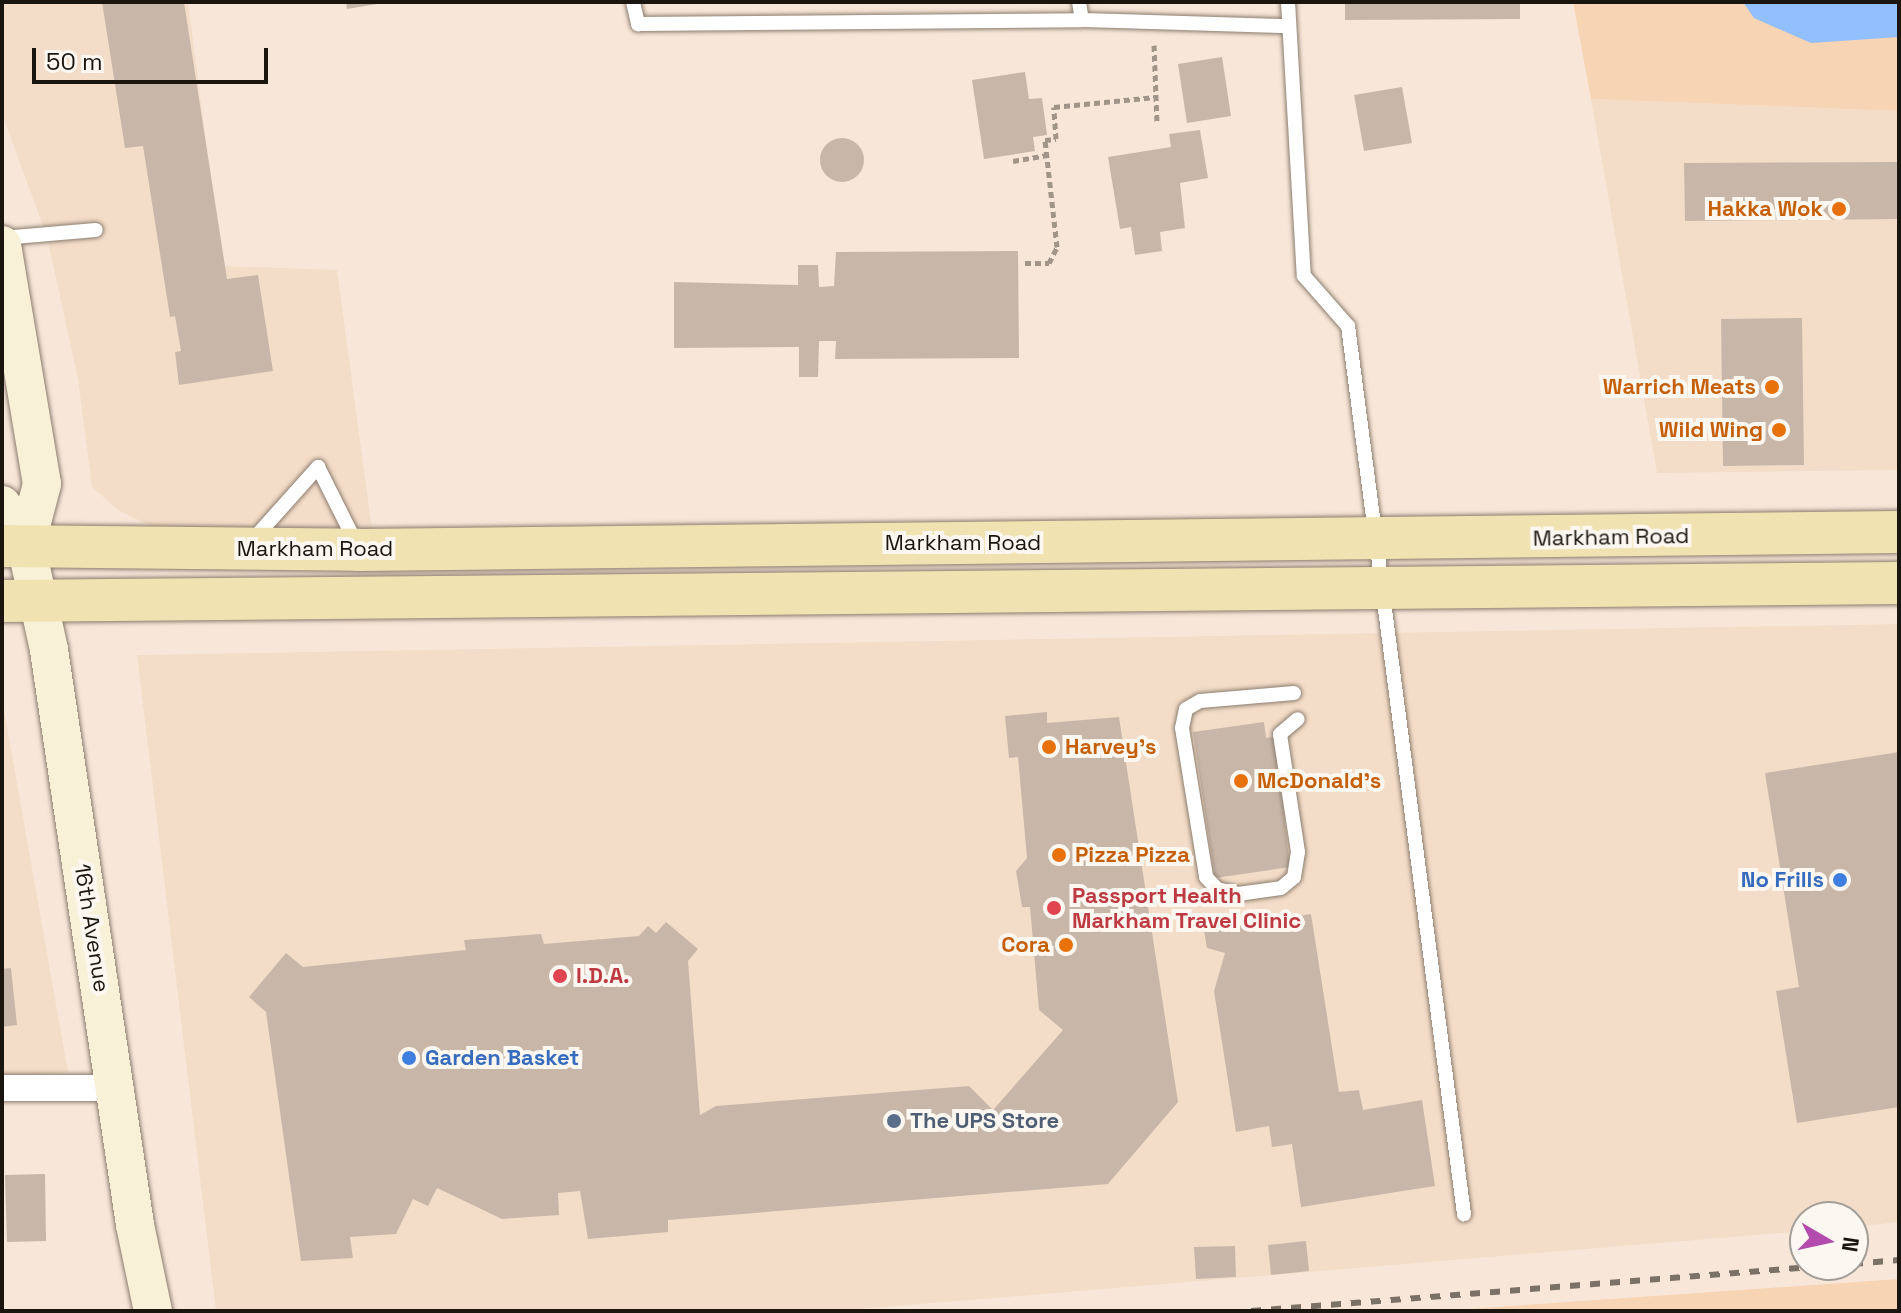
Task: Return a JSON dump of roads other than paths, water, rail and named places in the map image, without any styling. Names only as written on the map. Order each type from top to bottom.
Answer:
[{"type":"main road","name":"16th Avenue","points":[[2,245],[42,484],[14,546]]},
{"type":"main road","name":"16th Avenue","points":[[2,505],[14,546],[20,601],[115,1088],[153,1311]]},
{"type":"main road","name":"Markham Road","points":[[14,546],[359,550],[1377,542],[1899,532]]},
{"type":"main road","points":[[20,601],[1899,583]]},
{"type":"street","points":[[2,1088],[115,1088]]},
{"type":"lane","points":[[633,2],[638,24],[1082,20],[1289,26]]},
{"type":"lane","points":[[1079,2],[1082,20]]},
{"type":"lane","points":[[1288,2],[1304,276],[1348,326],[1377,542],[1379,586],[1464,1214]]},
{"type":"lane","points":[[2,238],[96,230]]},
{"type":"lane","points":[[246,549],[318,467],[359,550]]},
{"type":"lane","points":[[1294,693],[1200,701],[1186,709],[1182,728],[1206,877],[1217,889],[1238,894],[1281,888],[1294,877],[1298,852],[1280,734],[1298,719]]},
{"type":"water","points":[[1743,2],[1899,2],[1899,37],[1811,43],[1754,18]]},
{"type":"railway","points":[[1869,1263],[1899,1260]]},
{"type":"railway","points":[[1251,1311],[1789,1269]]},
{"type":"place","name":"Hakka Wok","points":[[1839,209]]},
{"type":"place","name":"Warrich Meats","points":[[1772,387]]},
{"type":"place","name":"Wild Wing","points":[[1779,430]]},
{"type":"place","name":"Harvey's","points":[[1049,747]]},
{"type":"place","name":"McDonald's","points":[[1241,781]]},
{"type":"place","name":"Pizza Pizza","points":[[1059,855]]},
{"type":"place","name":"No Frills","points":[[1840,880]]},
{"type":"place","name":"Passport Health Markham Travel Clinic","points":[[1054,908]]},
{"type":"place","name":"Cora","points":[[1066,945]]},
{"type":"place","name":"I.D.A.","points":[[560,976]]},
{"type":"place","name":"Garden Basket","points":[[409,1058]]},
{"type":"place","name":"The UPS Store","points":[[894,1121]]}]
